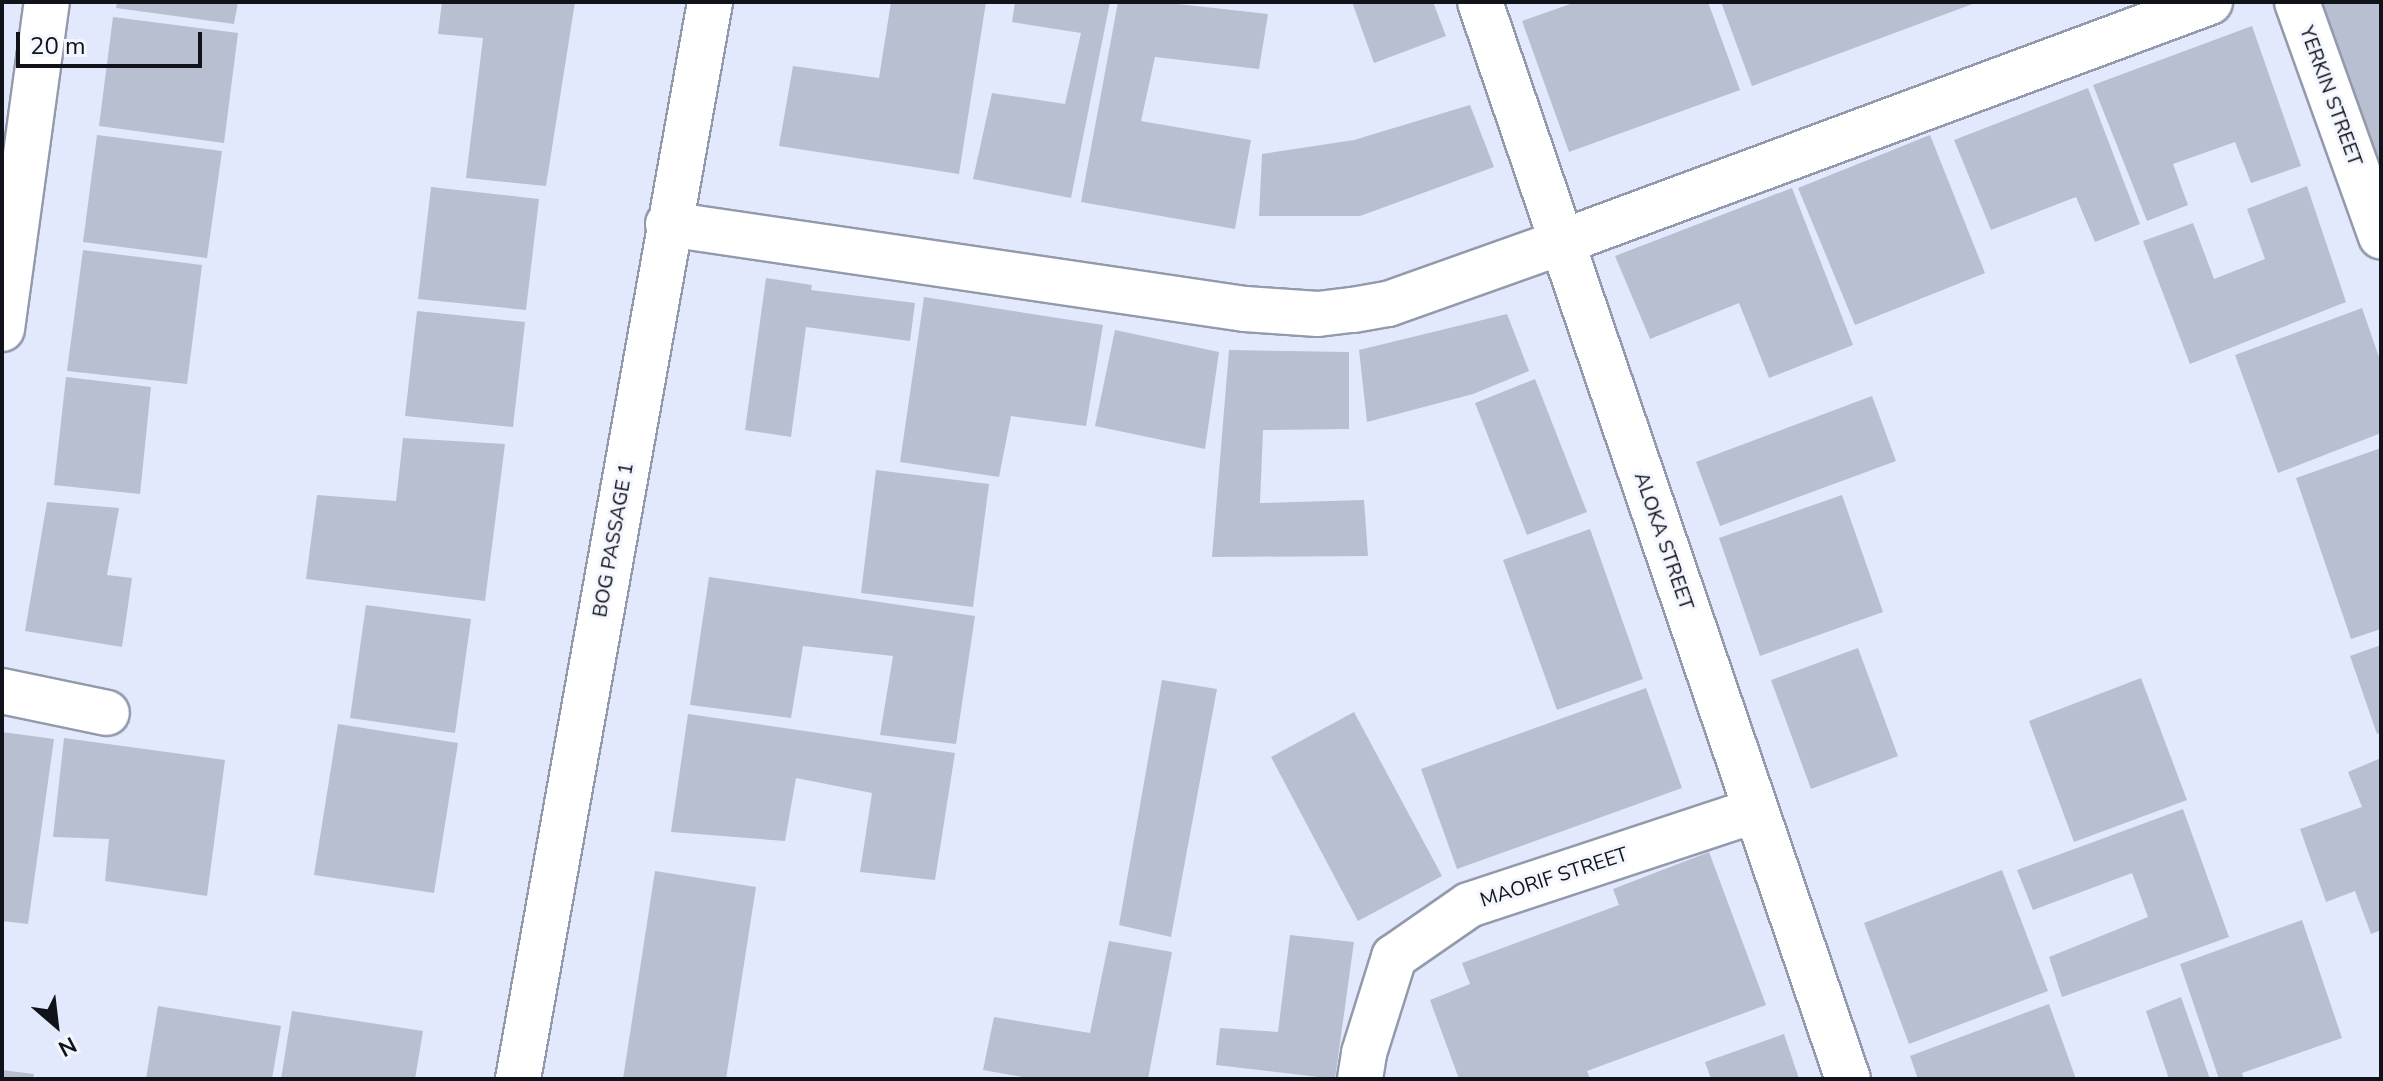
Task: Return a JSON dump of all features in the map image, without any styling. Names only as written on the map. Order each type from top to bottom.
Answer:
[{"type":"street","points":[[2,329],[17,100],[47,2]]},
{"type":"street","name":"BOG PASSAGE 1","points":[[518,1079],[710,2]]},
{"type":"street","name":"ALOKA STREET","points":[[1480,2],[1848,1079]]},
{"type":"street","points":[[668,224],[1245,309],[1318,314],[1388,304],[2210,2]]},
{"type":"street","name":"YERKIN STREET","points":[[2297,2],[2381,236]]},
{"type":"street","points":[[2,691],[107,713]]},
{"type":"street","name":"MAORIF STREET","points":[[1360,1079],[1364,1053],[1394,957],[1469,905],[1756,810]]},
{"type":"building","points":[[117,2],[238,2],[234,24],[116,8]]},
{"type":"building","points":[[442,2],[575,2],[546,186],[466,178],[483,38],[438,34]]},
{"type":"building","points":[[891,2],[986,2],[959,174],[779,146],[793,66],[879,78]]},
{"type":"building","points":[[1015,2],[1110,2],[1071,198],[973,179],[992,93],[1065,104],[1081,33],[1012,22]]},
{"type":"building","points":[[1118,2],[1160,2],[1268,14],[1259,69],[1155,57],[1141,121],[1251,140],[1235,229],[1081,202]]},
{"type":"building","points":[[1352,2],[1433,2],[1446,36],[1374,63]]},
{"type":"building","points":[[1576,2],[1708,2],[1740,90],[1569,152],[1522,21]]},
{"type":"building","points":[[1721,2],[1978,2],[1752,86]]},
{"type":"building","points":[[2318,2],[2381,2],[2381,175]]},
{"type":"building","points":[[113,17],[238,33],[224,143],[99,126]]},
{"type":"building","points":[[2252,26],[2301,166],[2251,183],[2235,142],[2173,164],[2188,205],[2147,221],[2093,85]]},
{"type":"building","points":[[2088,88],[2140,224],[2095,242],[2076,197],[1991,230],[1954,140]]},
{"type":"building","points":[[1470,105],[1494,167],[1360,216],[1259,216],[1262,154],[1354,140]]},
{"type":"building","points":[[97,135],[222,151],[207,258],[83,242]]},
{"type":"building","points":[[1930,135],[1985,273],[1855,325],[1798,188]]},
{"type":"building","points":[[2307,186],[2346,302],[2190,364],[2143,241],[2193,223],[2214,279],[2265,259],[2247,209]]},
{"type":"building","points":[[431,187],[539,199],[526,310],[418,299]]},
{"type":"building","points":[[1792,188],[1853,345],[1769,378],[1739,303],[1650,339],[1615,256]]},
{"type":"building","points":[[83,250],[202,265],[187,384],[67,371]]},
{"type":"building","points":[[766,278],[812,285],[811,290],[915,303],[910,341],[806,327],[791,437],[745,430]]},
{"type":"building","points":[[924,297],[1103,325],[1086,426],[1011,416],[999,477],[900,462]]},
{"type":"building","points":[[2362,308],[2381,363],[2381,433],[2278,473],[2235,355]]},
{"type":"building","points":[[417,311],[525,322],[513,427],[405,416]]},
{"type":"building","points":[[1507,314],[1529,371],[1473,394],[1367,422],[1359,350]]},
{"type":"building","points":[[1115,330],[1219,352],[1205,449],[1095,426]]},
{"type":"building","points":[[1229,350],[1349,352],[1349,429],[1263,430],[1260,503],[1364,500],[1368,556],[1212,557]]},
{"type":"building","points":[[66,377],[151,387],[140,494],[54,485]]},
{"type":"building","points":[[1535,379],[1587,512],[1527,535],[1475,403]]},
{"type":"building","points":[[1872,396],[1896,461],[1720,526],[1696,462]]},
{"type":"building","points":[[403,438],[505,444],[485,601],[306,579],[317,495],[396,501]]},
{"type":"building","points":[[2381,448],[2381,629],[2351,639],[2296,478]]},
{"type":"building","points":[[876,470],[989,484],[973,607],[861,593]]},
{"type":"building","points":[[1842,495],[1883,612],[1760,656],[1719,538]]},
{"type":"building","points":[[47,502],[119,508],[107,575],[132,578],[122,647],[25,631]]},
{"type":"building","points":[[1590,529],[1643,679],[1557,710],[1503,560]]},
{"type":"building","points":[[709,577],[975,616],[956,744],[880,735],[893,656],[803,646],[791,718],[690,705]]},
{"type":"building","points":[[366,605],[471,619],[455,733],[350,718]]},
{"type":"building","points":[[2381,645],[2381,733],[2377,734],[2350,656]]},
{"type":"building","points":[[1858,648],[1898,756],[1811,789],[1771,680]]},
{"type":"building","points":[[2141,678],[2187,800],[2074,842],[2029,721]]},
{"type":"building","points":[[1162,680],[1217,689],[1171,937],[1119,925]]},
{"type":"building","points":[[1646,688],[1682,788],[1457,869],[1421,769]]},
{"type":"building","points":[[1354,712],[1442,876],[1358,921],[1271,757]]},
{"type":"building","points":[[688,714],[955,753],[935,880],[860,872],[872,793],[796,778],[785,841],[671,832]]},
{"type":"building","points":[[338,724],[458,743],[434,893],[314,875]]},
{"type":"building","points":[[2,732],[54,739],[28,924],[2,921]]},
{"type":"building","points":[[64,738],[225,760],[207,896],[105,881],[109,839],[53,837]]},
{"type":"building","points":[[2381,758],[2381,930],[2371,934],[2355,891],[2326,902],[2300,829],[2362,807],[2348,772]]},
{"type":"building","points":[[2183,809],[2229,937],[2062,997],[2049,957],[2148,917],[2132,873],[2033,910],[2017,870]]},
{"type":"building","points":[[1709,852],[1766,1005],[1587,1071],[1590,1079],[1459,1079],[1430,1000],[1470,984],[1462,963],[1619,905],[1613,889]]},
{"type":"building","points":[[2002,870],[2048,991],[1909,1044],[1864,923]]},
{"type":"building","points":[[655,871],[756,887],[726,1079],[623,1079]]},
{"type":"building","points":[[2302,920],[2342,1038],[2242,1073],[2244,1079],[2219,1079],[2180,964]]},
{"type":"building","points":[[1290,935],[1354,942],[1335,1079],[1216,1065],[1220,1028],[1278,1032]]},
{"type":"building","points":[[1109,941],[1172,952],[1148,1079],[1034,1079],[983,1070],[994,1017],[1090,1033]]},
{"type":"building","points":[[2181,997],[2210,1079],[2169,1079],[2146,1011]]},
{"type":"building","points":[[2049,1004],[2076,1079],[1918,1079],[1910,1056]]},
{"type":"building","points":[[158,1006],[281,1026],[272,1079],[146,1079]]},
{"type":"building","points":[[292,1011],[423,1031],[415,1079],[281,1079]]},
{"type":"building","points":[[1784,1034],[1799,1079],[1711,1079],[1705,1062]]},
{"type":"building","points":[[2,1070],[34,1074],[33,1079],[2,1079]]}]
